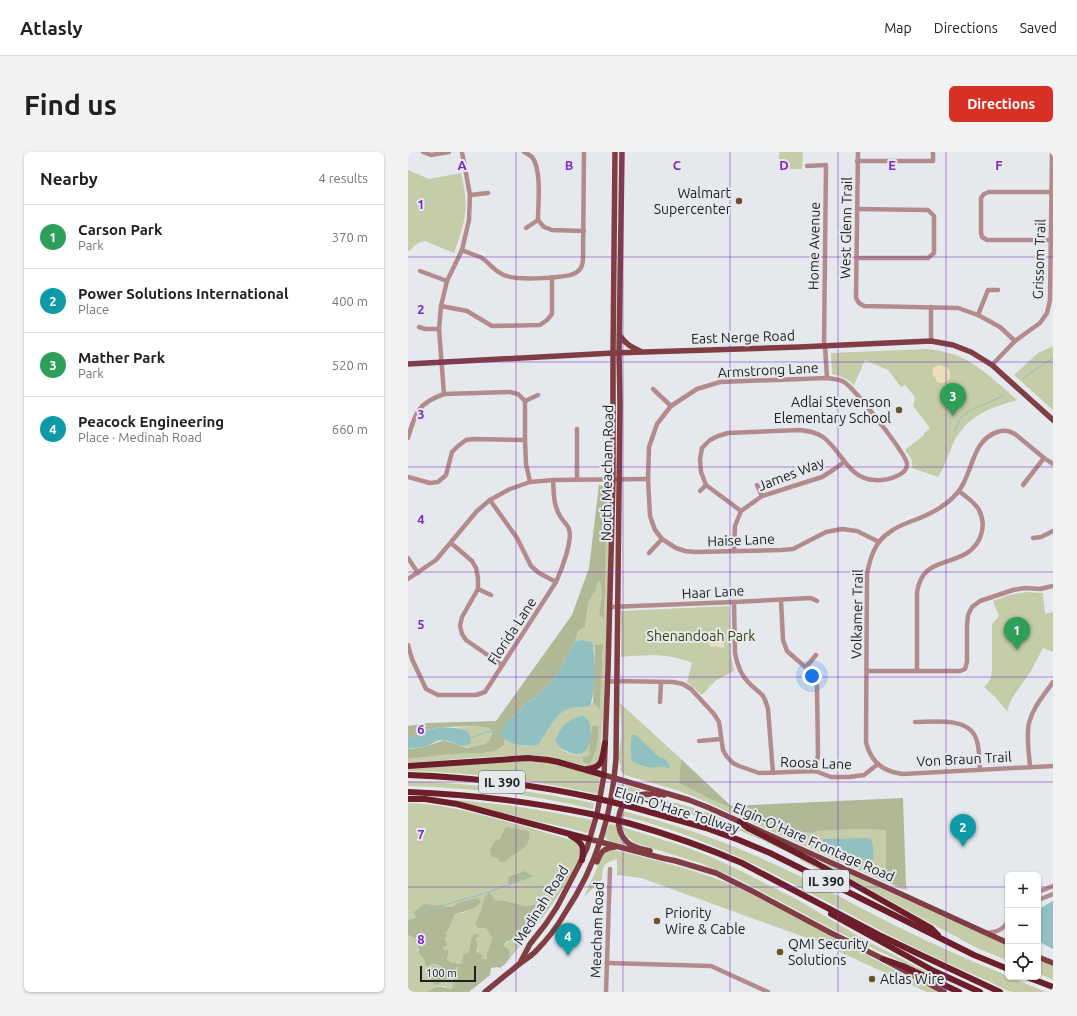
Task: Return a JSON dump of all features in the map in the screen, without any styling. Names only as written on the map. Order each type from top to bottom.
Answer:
[{"type":"highway","points":[[584,770],[596,768],[600,764],[605,743]]},
{"type":"highway","points":[[408,766],[528,758],[548,760],[604,775]]},
{"type":"highway","name":"Elgin-O'Hare Tollway","points":[[408,776],[465,778],[563,792],[632,807],[706,828],[752,846],[791,864],[974,955],[1005,968]]},
{"type":"highway","name":"Elgin-O'Hare Tollway","points":[[408,792],[483,797],[542,805],[592,814],[678,838],[720,853],[742,863],[821,905],[923,956],[1000,992]]},
{"type":"highway","points":[[408,799],[425,799],[457,804],[589,839]]},
{"type":"highway","points":[[740,822],[748,828],[801,854],[931,928],[944,940]]},
{"type":"highway","points":[[564,832],[580,842],[583,847],[582,860]]},
{"type":"highway","points":[[821,905],[832,915],[906,956],[940,974],[980,992]]},
{"type":"highway","points":[[883,959],[903,966],[959,992]]},
{"type":"highway","points":[[1035,980],[1053,987]]},
{"type":"main road","name":"North Meacham Road","points":[[613,793],[616,758],[617,681],[615,152]]},
{"type":"main road","name":"North Meacham Road","points":[[616,353],[620,336],[622,152]]},
{"type":"main road","points":[[620,336],[629,346],[642,352]]},
{"type":"main road","name":"East Nerge Road","points":[[408,364],[616,353],[931,341],[972,352],[982,358],[992,365],[1053,420]]},
{"type":"main road","name":"North Meacham Road","points":[[602,790],[604,775],[616,480]]},
{"type":"main road","name":"Elgin-O'Hare Frontage Road","points":[[604,775],[707,807],[1005,942]]},
{"type":"main road","name":"Medinah Road","points":[[520,963],[530,944],[557,907],[582,860],[597,814],[602,790]]},
{"type":"main road","name":"Medinah Road","points":[[485,992],[535,952],[556,927],[577,896],[601,842],[613,793]]},
{"type":"main road","points":[[674,796],[647,794],[633,796],[622,808],[618,825],[623,836],[632,846],[663,855],[676,861]]},
{"type":"main road","points":[[589,839],[676,861],[716,873],[944,992]]},
{"type":"main road","points":[[577,896],[584,889],[603,850],[612,847],[620,847]]},
{"type":"main road","points":[[1041,958],[1053,963]]},
{"type":"street","points":[[423,152],[431,155],[449,152]]},
{"type":"street","points":[[444,394],[439,329],[441,306],[447,281],[462,250],[470,220],[470,195],[462,152]]},
{"type":"street","points":[[524,152],[532,156],[537,164],[538,220],[544,227],[552,230],[584,231]]},
{"type":"street","points":[[462,250],[482,258],[495,271],[507,276],[518,278],[571,275],[580,270],[583,258],[584,231],[584,152]]},
{"type":"street","name":"West Glenn Trail","points":[[858,152],[856,298],[859,303],[864,306],[930,307]]},
{"type":"street","points":[[857,162],[933,161],[933,152]]},
{"type":"street","name":"Grissom Trail","points":[[992,365],[1015,340],[1040,323],[1047,313],[1050,300],[1053,171],[1052,152]]},
{"type":"street","name":"Home Avenue","points":[[807,166],[826,165],[825,346],[827,378]]},
{"type":"street","points":[[1051,240],[987,240],[982,237],[981,198],[984,194],[989,192],[1052,192]]},
{"type":"street","points":[[470,195],[488,193]]},
{"type":"street","points":[[856,258],[928,258],[934,253],[934,216],[928,210],[857,209]]},
{"type":"street","points":[[526,228],[538,220]]},
{"type":"street","points":[[420,271],[447,281]]},
{"type":"street","points":[[441,306],[467,311],[492,326],[540,325],[552,314],[552,277]]},
{"type":"street","points":[[978,315],[988,290],[998,290]]},
{"type":"street","points":[[931,341],[930,307],[958,308],[978,315],[1000,327],[1015,340]]},
{"type":"street","points":[[419,327],[425,329],[439,329]]},
{"type":"street","name":"Armstrong Lane","points":[[648,479],[649,447],[657,424],[671,406],[697,389],[720,382],[827,378],[843,381],[851,387],[906,459],[907,467],[903,473],[891,478],[873,480],[865,479],[854,473],[844,462]]},
{"type":"street","points":[[653,389],[671,406]]},
{"type":"street","points":[[408,438],[414,418],[420,408],[427,401],[444,394],[510,392],[518,394],[526,401]]},
{"type":"street","points":[[526,401],[538,395]]},
{"type":"street","points":[[526,401],[526,464],[530,482]]},
{"type":"street","points":[[577,429],[577,479]]},
{"type":"street","points":[[734,551],[735,526],[742,510],[706,485],[701,472],[700,459],[702,448],[710,440],[728,433],[800,430],[822,436],[832,445],[844,462]]},
{"type":"street","name":"Volkamer Trail","points":[[878,764],[871,755],[866,742],[867,574],[871,557],[879,542],[888,532],[939,510],[950,501],[965,481],[978,449],[985,439],[994,433],[1003,430],[1009,431],[1044,458]]},
{"type":"street","points":[[408,477],[430,483],[438,482],[446,474],[452,452],[466,440],[525,440]]},
{"type":"street","points":[[1023,485],[1044,458],[1053,464]]},
{"type":"street","name":"James Way","points":[[742,510],[762,496],[822,476],[834,470],[844,462]]},
{"type":"street","points":[[408,579],[436,560],[477,511],[490,500],[510,489],[530,482],[553,480],[648,479]]},
{"type":"street","name":"Haise Lane","points":[[648,479],[650,516],[655,530],[662,539],[676,548],[685,551],[781,550],[793,548],[826,532],[842,529],[857,531],[879,542]]},
{"type":"street","name":"Florida Lane","points":[[408,645],[412,659],[426,689],[438,695],[476,695],[485,692],[556,582],[562,567],[570,537],[569,528],[560,515],[554,502],[553,480]]},
{"type":"street","points":[[700,490],[706,485]]},
{"type":"street","points":[[757,485],[762,496]]},
{"type":"street","points":[[917,671],[918,584],[922,576],[928,570],[936,565],[966,554],[975,547],[983,529],[979,510],[973,502],[959,491]]},
{"type":"street","points":[[490,500],[517,538],[531,566],[538,573],[556,582]]},
{"type":"street","points":[[1033,538],[1041,537],[1053,531]]},
{"type":"street","points":[[649,553],[662,539]]},
{"type":"street","points":[[451,543],[472,561],[476,568],[478,578],[478,589],[462,617],[460,626],[462,634],[466,640],[502,665]]},
{"type":"street","points":[[408,558],[418,573]]},
{"type":"street","points":[[867,670],[960,672],[965,669],[967,662],[967,625],[968,615],[972,607],[980,601],[1013,590],[1025,588],[1040,589],[1053,586]]},
{"type":"street","points":[[478,589],[491,595]]},
{"type":"street","name":"Haar Lane","points":[[610,607],[811,598],[817,601]]},
{"type":"street","points":[[781,600],[783,640],[787,651],[812,673],[817,686],[818,755],[815,771]]},
{"type":"street","points":[[734,602],[735,653],[739,669],[748,682],[762,693],[766,700],[773,772]]},
{"type":"street","points":[[806,667],[816,655]]},
{"type":"street","name":"Roosa Lane","points":[[608,682],[673,682],[683,684],[691,689],[714,714],[719,722],[723,750],[733,763],[759,773],[815,771],[832,777],[849,777],[864,774],[878,764]]},
{"type":"street","points":[[660,702],[661,682]]},
{"type":"street","points":[[1030,767],[1028,735],[1029,724],[1034,710],[1053,682]]},
{"type":"street","points":[[915,722],[948,722],[966,726],[975,735],[978,746],[980,770]]},
{"type":"street","points":[[698,741],[721,739]]},
{"type":"street","name":"Von Braun Trail","points":[[878,764],[890,772],[903,774],[1053,766]]},
{"type":"street","name":"Meacham Road","points":[[606,992],[610,869]]},
{"type":"street","points":[[1041,891],[1053,886]]},
{"type":"street","points":[[1041,899],[1053,894]]},
{"type":"street","points":[[985,933],[1001,930],[1005,926]]},
{"type":"street","points":[[607,962],[711,966],[768,992]]},
{"type":"green space","points":[[779,152],[803,152],[802,169],[779,169]]},
{"type":"green space","points":[[408,170],[429,179],[461,173],[466,210],[454,253],[425,241],[418,243],[408,251]]},
{"type":"green space","points":[[1053,346],[1053,410],[1014,375],[1038,353]]},
{"type":"green space","points":[[926,349],[951,353],[970,362],[988,375],[1017,400],[978,415],[964,427],[957,436],[938,477],[912,468],[911,458],[905,450],[924,435],[924,433],[930,428],[913,406],[915,397],[905,385],[901,387],[888,370],[865,360],[854,385],[847,379],[832,374],[831,353]]},
{"type":"green space","points":[[599,485],[607,487],[604,619],[599,615],[602,594],[601,584],[598,581],[596,589],[588,603],[585,627],[578,631],[575,641],[555,678],[534,699],[525,703],[521,710],[513,717],[501,733],[505,739],[504,745],[495,751],[483,753],[452,754],[408,759],[408,749],[424,747],[444,740],[467,748],[486,744],[491,738],[492,731],[489,728],[475,726],[442,727],[426,730],[408,738],[408,726],[428,723],[496,721],[572,615],[589,568]]},
{"type":"green space","points":[[607,487],[609,488],[608,590],[604,704],[600,755],[595,764],[586,766],[534,755],[483,757],[408,763],[408,759],[495,751],[504,745],[505,739],[521,745],[538,745],[556,718],[565,710],[573,707],[590,706],[593,701],[594,704],[600,708],[603,644],[595,645],[595,652],[592,642],[583,640],[575,641],[578,631],[585,627],[588,603],[596,589],[597,581],[602,584],[599,615],[604,618]],"holes":[[[583,715],[589,723],[591,730],[592,726],[599,726],[597,748],[590,763],[583,762],[582,757],[590,755],[589,751],[591,742],[584,752],[577,755],[566,752],[559,747],[555,741],[559,731],[573,719]]]},
{"type":"green space","points":[[1026,592],[1043,593],[1045,614],[1053,612],[1053,652],[1043,648],[1031,671],[1012,698],[1007,711],[984,687],[991,678],[992,624],[999,616],[993,601],[1009,595]]},
{"type":"green space","name":"Shenandoah Park","points":[[729,606],[731,656],[734,671],[715,681],[702,695],[687,682],[692,663],[665,656],[648,655],[621,657],[621,611]]},
{"type":"green space","points":[[603,644],[600,709],[594,704],[593,701],[595,645]]},
{"type":"green space","points":[[620,703],[681,759],[679,783],[712,800],[747,815],[750,812],[769,822],[800,832],[813,833],[817,831],[855,829],[886,830],[899,886],[906,886],[908,890],[901,889],[695,797],[625,775],[620,770],[621,766],[619,760],[621,734]]},
{"type":"green space","points":[[475,726],[489,728],[492,731],[491,738],[487,744],[476,747],[465,747],[459,745],[468,745],[471,743],[467,730],[454,728]]},
{"type":"green space","points":[[592,726],[599,726],[597,748],[590,764],[583,762],[582,757],[590,755],[589,745]]},
{"type":"green space","points":[[681,759],[731,806],[903,798],[906,886],[899,886],[886,881],[886,830],[855,829],[817,831],[813,833],[800,832],[769,822],[750,812],[748,815],[712,800],[679,783]]},
{"type":"green space","points":[[526,761],[548,763],[600,776],[598,794],[551,785],[480,775],[408,771],[408,768]]},
{"type":"green space","points":[[408,781],[502,788],[594,803],[593,809],[547,799],[501,793],[454,788],[408,786]]},
{"type":"green space","points":[[618,783],[641,790],[625,800],[615,798]]},
{"type":"green space","points":[[641,797],[670,801],[709,813],[772,842],[822,871],[777,847],[729,826],[686,813],[632,801]]},
{"type":"green space","points":[[454,800],[489,803],[592,820],[589,832],[587,833]]},
{"type":"green space","points":[[408,803],[441,806],[472,812],[571,840],[578,846],[579,855],[574,870],[550,907],[544,903],[525,906],[495,900],[489,893],[483,901],[480,913],[475,923],[478,927],[486,928],[492,938],[487,952],[487,961],[481,957],[476,945],[476,937],[473,935],[469,952],[462,963],[452,963],[447,959],[449,951],[443,951],[444,932],[447,932],[450,928],[455,914],[463,913],[479,904],[478,898],[458,903],[452,907],[440,906],[408,921]],"holes":[[[505,827],[516,852],[505,862],[500,862],[497,858],[495,841],[500,838]]]},
{"type":"green space","points":[[623,811],[686,829],[747,852],[803,878],[894,925],[1005,975],[1005,980],[1018,980],[1046,992],[1013,992],[1007,990],[905,943],[732,854],[660,826],[622,816]]},
{"type":"green space","points":[[609,824],[616,825],[620,837],[627,845],[609,841],[606,838],[605,836]]},
{"type":"green space","points":[[505,827],[528,831],[529,838],[526,846],[505,862],[500,862],[497,858],[492,857],[490,850],[495,841],[500,838]]},
{"type":"green space","points":[[622,827],[686,847],[716,859],[798,900],[865,940],[960,989],[836,931],[736,878],[700,863],[635,843],[626,835]]},
{"type":"green space","points":[[612,850],[682,868],[728,883],[937,992],[927,992],[818,942],[641,878],[617,875],[617,859],[606,864],[602,879],[584,897],[602,857],[607,851]]},
{"type":"green space","points":[[827,864],[1005,945],[1005,960],[975,947],[826,865]]},
{"type":"green space","points":[[525,871],[532,876],[509,884],[508,877]]},
{"type":"green space","points":[[489,892],[495,900],[525,906],[544,903],[550,907],[528,936],[524,936],[519,941],[515,938],[506,942],[504,945],[509,949],[510,958],[500,968],[491,968],[490,975],[469,992],[426,992],[438,987],[452,989],[454,978],[459,967],[456,967],[450,978],[441,980],[441,983],[437,985],[432,982],[430,977],[434,973],[444,973],[446,970],[437,965],[425,965],[425,961],[419,953],[415,942],[416,939],[408,935],[408,921],[416,918],[414,912],[424,904],[452,907],[458,903],[478,898],[481,902],[476,906],[455,914],[447,932],[445,932],[447,936],[444,939],[447,945],[443,948],[444,951],[447,949],[449,951],[447,959],[452,963],[462,963],[463,955],[469,952],[473,935],[476,934],[479,935],[479,937],[476,937],[477,952],[481,954],[483,959],[487,960],[487,953],[492,938],[486,928],[478,928],[475,923],[480,913],[483,901]]},
{"type":"green space","points":[[408,935],[416,939],[415,943],[421,955],[428,963],[440,966],[446,970],[444,973],[441,973],[441,980],[450,978],[456,967],[460,966],[454,978],[452,989],[445,986],[430,989],[426,992],[408,992]]},
{"type":"green space","points":[[528,936],[510,958],[509,949],[504,945],[513,939]]},
{"type":"green space","points":[[1041,961],[1053,966],[1053,980],[1041,974]]},
{"type":"sand","points":[[937,365],[946,367],[950,371],[950,378],[948,381],[943,383],[937,382],[933,376],[932,370]]},
{"type":"sand","points":[[717,632],[723,634],[724,647],[711,647],[709,645],[710,636]]},
{"type":"water","points":[[583,640],[592,642],[594,655],[594,684],[590,706],[576,707],[565,710],[556,718],[538,745],[520,745],[504,738],[501,733],[503,726],[521,710],[525,703],[534,699],[555,678],[575,641]]},
{"type":"water","points":[[583,715],[589,722],[591,731],[590,741],[583,753],[574,754],[558,746],[555,741],[559,731],[565,724]]},
{"type":"water","points":[[442,727],[467,730],[471,743],[468,745],[461,745],[446,740],[440,740],[424,747],[408,749],[408,738],[426,730]]},
{"type":"water","points":[[632,735],[636,735],[659,757],[665,759],[670,767],[659,766],[651,768],[632,761]]},
{"type":"water","points":[[823,838],[870,839],[873,851],[872,863],[822,841]]},
{"type":"water","points":[[1053,901],[1053,949],[1041,943],[1041,908]]},
{"type":"waterway","points":[[1023,378],[1053,358]]},
{"type":"waterway","points":[[955,430],[961,417],[971,410],[1003,396]]},
{"type":"waterway","points":[[470,738],[492,731],[501,733]]},
{"type":"waterway","points":[[408,921],[440,906],[489,892],[532,876]]},
{"type":"place","name":"Walmart Supercenter","points":[[739,201]]},
{"type":"place","name":"Adlai Stevenson Elementary School","points":[[899,410]]},
{"type":"place","name":"Mather Park","points":[[953,416]]},
{"type":"place","name":"Carson Park","points":[[1017,650]]},
{"type":"place","name":"Power Solutions International","points":[[963,847]]},
{"type":"place","name":"Priority Wire & Cable","points":[[657,921]]},
{"type":"place","name":"QMI Security Solutions","points":[[780,952]]},
{"type":"place","name":"Peacock Engineering","points":[[568,956]]},
{"type":"place","name":"Atlas Wire","points":[[872,979]]}]
